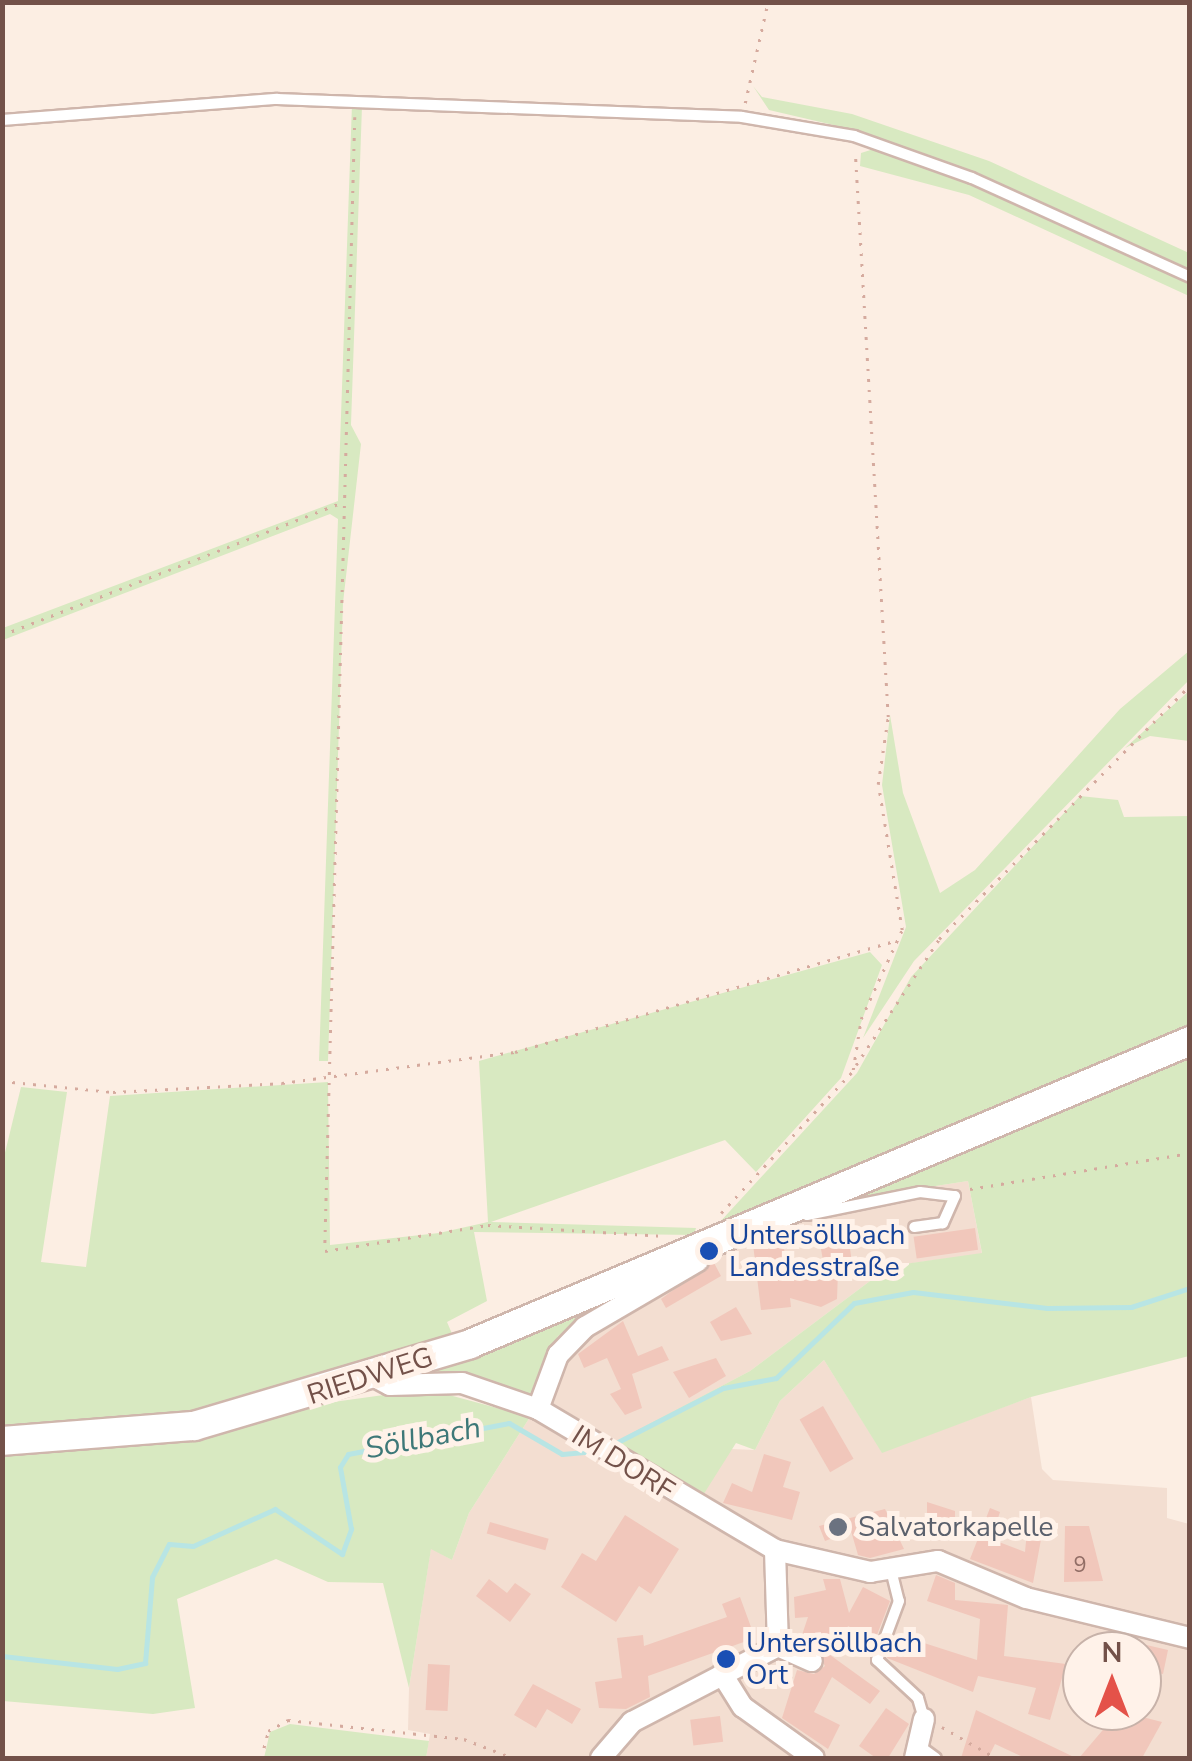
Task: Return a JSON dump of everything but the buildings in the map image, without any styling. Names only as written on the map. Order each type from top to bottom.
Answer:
[{"type":"main road","name":"RIEDWEG","points":[[2,1442],[194,1426],[373,1376],[1190,1040]]},
{"type":"street","name":"RIEDWEG","points":[[538,1409],[558,1355],[585,1327],[724,1246],[718,1236]]},
{"type":"street","name":"IM DORF","points":[[373,1376],[390,1385],[462,1384],[538,1409],[612,1458],[775,1550]]},
{"type":"street","points":[[778,1646],[775,1550],[808,1551],[851,1569],[938,1561],[1026,1598],[1190,1638]]},
{"type":"street","points":[[601,1758],[632,1722],[778,1646],[812,1660]]},
{"type":"street","points":[[722,1674],[743,1708],[814,1758]]},
{"type":"street","points":[[924,1718],[924,1755]]},
{"type":"lane","points":[[2,120],[184,103],[356,100],[742,117],[854,136],[1092,227],[1190,276]]},
{"type":"lane","points":[[792,1204],[800,1216],[920,1192],[955,1196],[944,1223],[914,1227]]},
{"type":"lane","points":[[890,1568],[898,1600],[877,1660],[918,1698],[924,1718]]},
{"type":"path","points":[[742,117],[768,2]]},
{"type":"path","points":[[356,100],[324,1080],[326,1251],[488,1225],[669,1236]]},
{"type":"path","points":[[853,1070],[861,1019],[898,939],[878,784],[888,717],[854,136]]},
{"type":"path","points":[[2,635],[343,503]]},
{"type":"path","points":[[718,1236],[708,1228],[853,1070],[939,938],[1190,686]]},
{"type":"path","points":[[2,1081],[114,1092],[324,1080],[515,1052],[898,939]]},
{"type":"path","points":[[955,1196],[1190,1153]]},
{"type":"path","points":[[924,1718],[996,1758]]},
{"type":"path","points":[[261,1758],[268,1731],[288,1720],[464,1739],[514,1758]]},
{"type":"shaded area","points":[[968,1181],[982,1254],[890,1266],[750,1371],[612,1444],[755,1450],[780,1401],[824,1360],[882,1452],[1031,1397],[1042,1469],[1053,1480],[1167,1488],[1167,1518],[1189,1524],[1189,1758],[426,1758],[430,1734],[408,1730],[409,1688],[431,1548],[452,1560],[469,1513],[530,1417],[558,1336],[653,1273],[806,1206]]},
{"type":"green space","points":[[753,86],[762,97],[852,114],[989,161],[1189,253],[1189,272],[976,174],[859,131],[769,110]]},
{"type":"green space","points":[[352,104],[362,106],[351,425],[361,444],[343,603],[328,1061],[319,1061],[338,519],[330,514],[3,640],[3,628],[338,501]]},
{"type":"green space","points":[[877,148],[1090,231],[1189,282],[1189,296],[969,195],[860,166],[861,153]]},
{"type":"green space","points":[[1189,651],[1189,680],[914,961],[863,1038],[906,927],[882,785],[890,715],[903,793],[940,893],[975,870],[1120,709]]},
{"type":"green space","points":[[1189,691],[1189,741],[1150,736],[1125,748]]},
{"type":"green space","points":[[1080,796],[1118,800],[1124,817],[1189,816],[1189,1032],[718,1224],[857,1073],[911,977]]},
{"type":"green space","points":[[870,952],[882,965],[841,1078],[756,1172],[725,1140],[491,1222],[696,1228],[694,1235],[474,1232],[487,1301],[447,1322],[453,1336],[187,1415],[3,1430],[2,1165],[21,1087],[67,1092],[41,1262],[86,1267],[110,1096],[328,1082],[330,1245],[439,1233],[488,1222],[479,1061]]},
{"type":"green space","points":[[1189,1050],[1189,1356],[1031,1397],[882,1453],[824,1360],[780,1401],[755,1450],[736,1443],[700,1500],[611,1444],[750,1371],[890,1266],[982,1253],[968,1181],[806,1206]]},
{"type":"green space","points":[[653,1273],[558,1336],[530,1396],[399,1377]]},
{"type":"green space","points":[[427,1389],[530,1417],[469,1513],[452,1560],[431,1549],[409,1688],[383,1583],[328,1582],[276,1559],[177,1599],[195,1708],[153,1714],[3,1701],[2,1448]]},
{"type":"green space","points":[[290,1724],[429,1741],[426,1758],[264,1758],[270,1732]]},
{"type":"waterway","name":"Söllbach","points":[[610,1446],[723,1388],[776,1378],[854,1303],[913,1292],[1047,1308],[1131,1307],[1190,1288]]},
{"type":"waterway","name":"Söllbach","points":[[2,1656],[117,1669],[145,1663],[152,1577],[169,1544],[193,1546],[275,1509],[342,1554],[351,1529],[340,1467],[348,1454],[509,1423],[562,1454],[595,1451]]},
{"type":"place","name":"Untersöllbach Landesstraße","points":[[709,1251]]},
{"type":"place","name":"Salvatorkapelle","points":[[838,1527]]},
{"type":"place","name":"Untersöllbach Ort","points":[[726,1659]]}]
